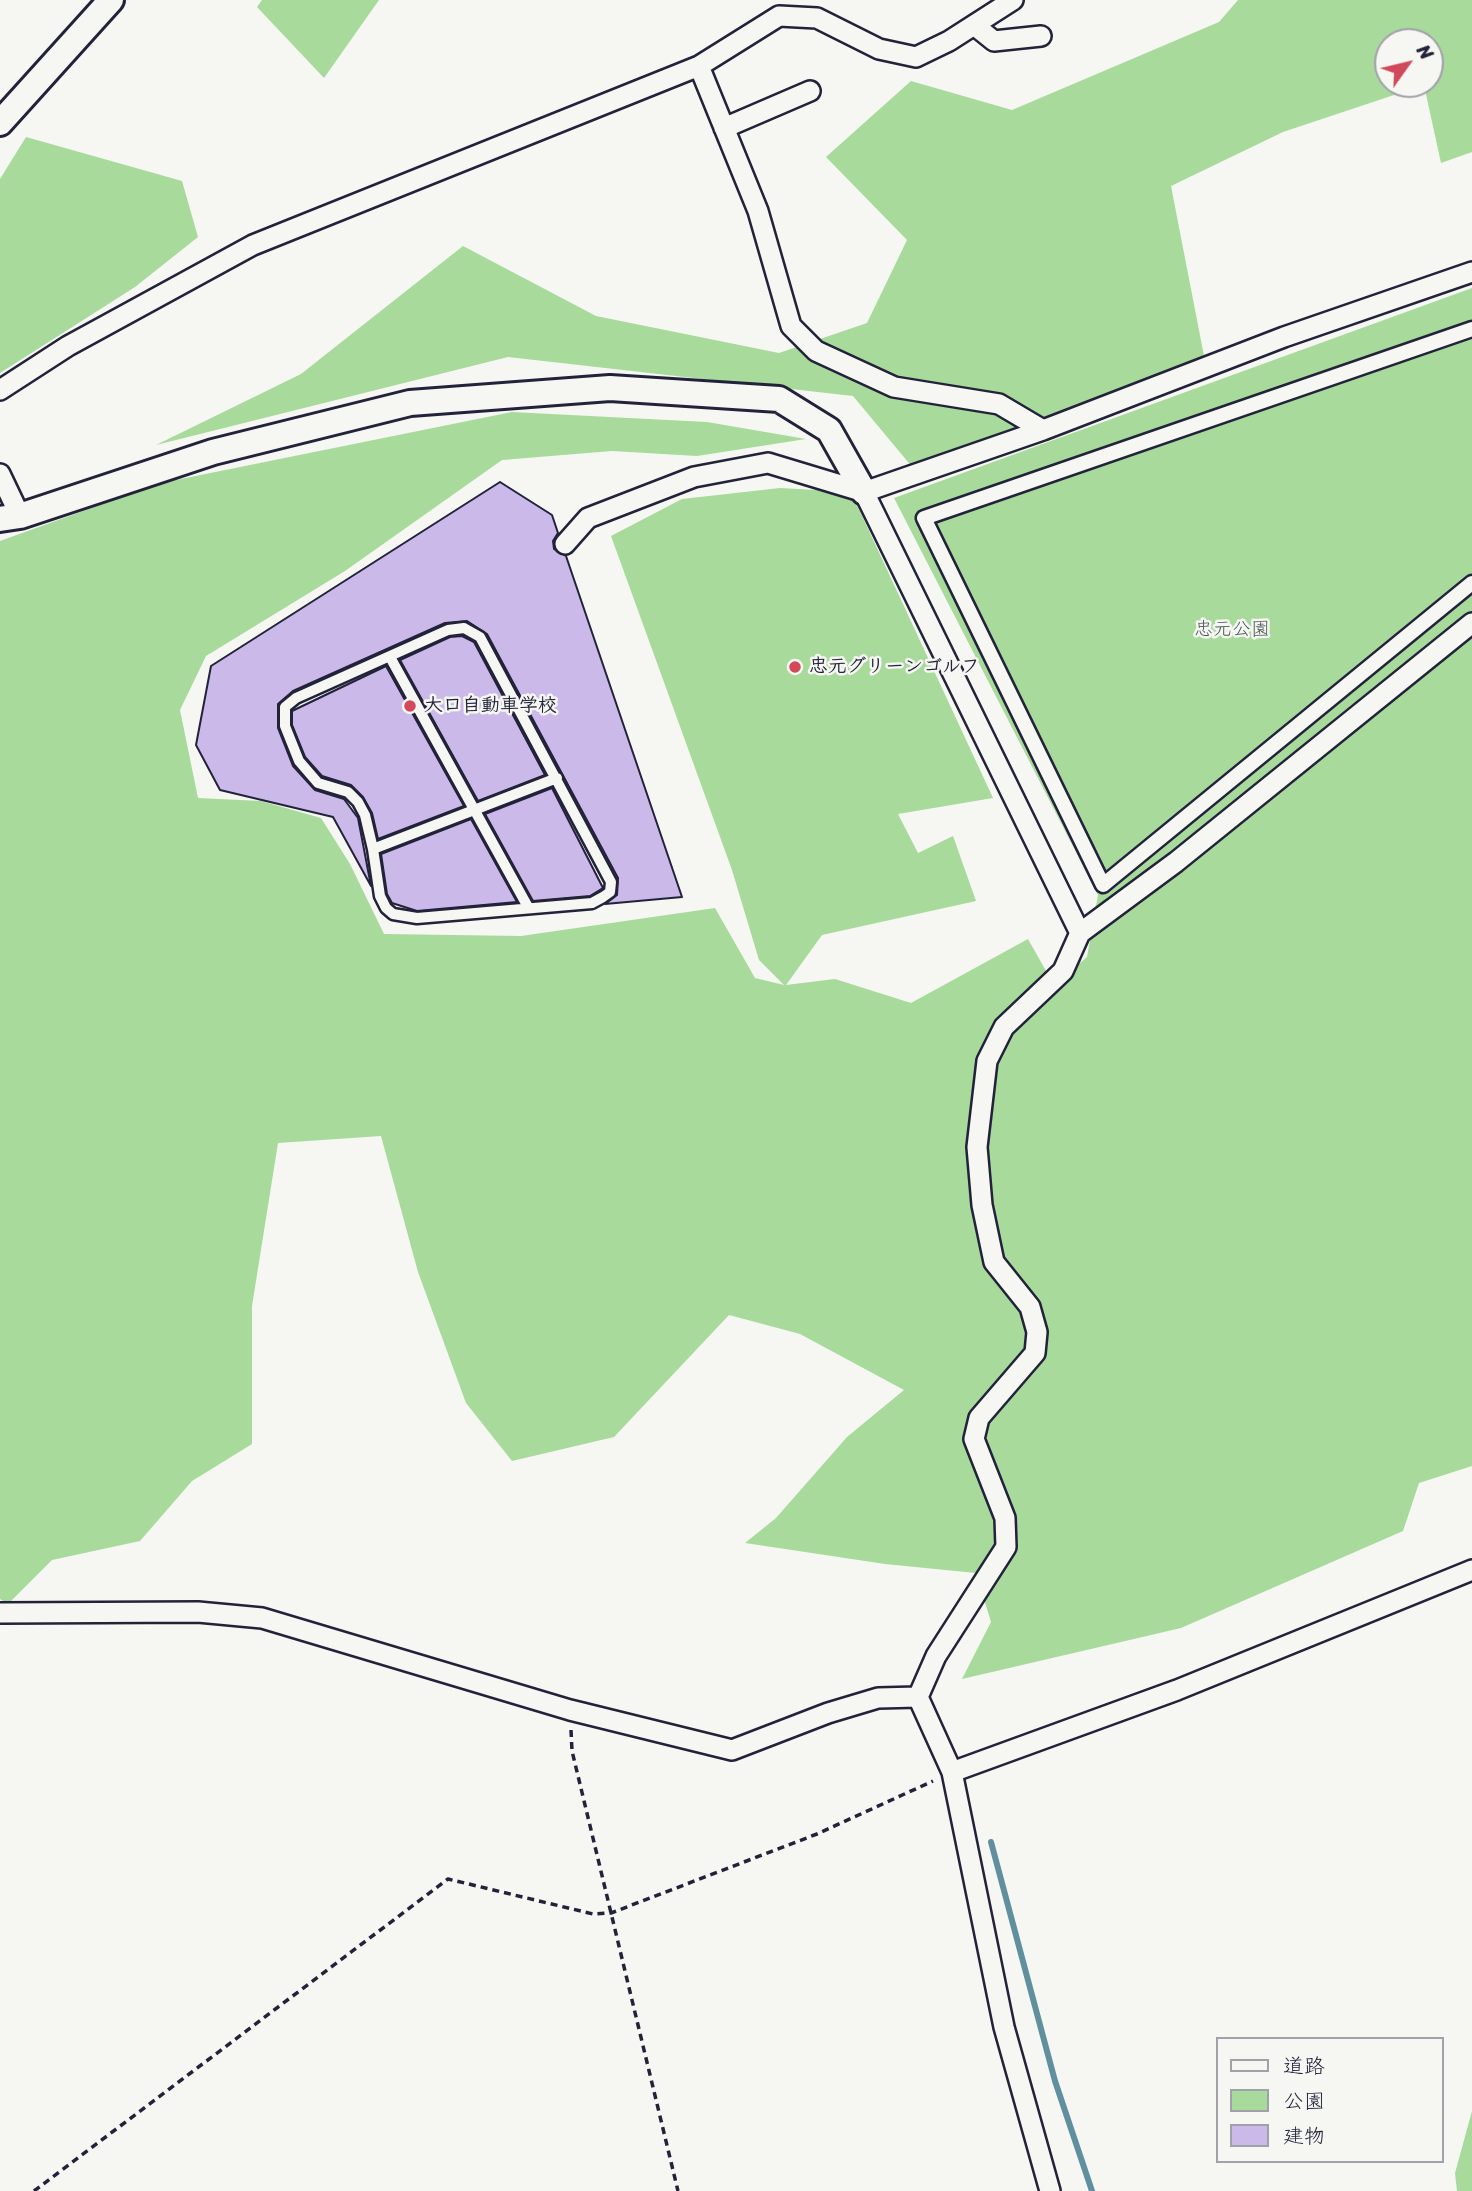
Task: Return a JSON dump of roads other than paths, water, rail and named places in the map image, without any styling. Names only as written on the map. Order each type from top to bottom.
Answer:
[{"type":"street","points":[[0,123],[111,0]]},
{"type":"street","points":[[0,390],[68,346],[253,246],[699,66],[779,16],[817,19],[879,50],[916,57],[1013,0]]},
{"type":"street","points":[[974,25],[993,41],[1041,36]]},
{"type":"street","points":[[699,66],[758,211],[791,326],[817,351],[894,387],[999,404],[1043,430]]},
{"type":"street","points":[[724,128],[810,91]]},
{"type":"street","points":[[565,544],[588,518],[694,477],[768,463],[864,492],[1043,430],[1284,337],[1472,272]]},
{"type":"street","points":[[1472,329],[924,518],[1103,886],[1472,583]]},
{"type":"street","points":[[0,474],[10,518],[212,452],[410,403],[610,388],[779,399],[830,430],[864,492],[1080,933]]},
{"type":"street","points":[[1049,2191],[1004,2027],[952,1772],[918,1697],[936,1656],[1006,1547],[1005,1518],[974,1439],[979,1418],[1035,1353],[1037,1332],[1030,1307],[994,1262],[982,1205],[977,1147],[987,1061],[1004,1027],[1063,971],[1080,933],[1218,828],[1472,623]]},
{"type":"street","points":[[952,1772],[1190,1685],[1472,1570]]},
{"type":"street","points":[[0,1613],[198,1612],[262,1618],[570,1710],[732,1750],[828,1713],[878,1698],[918,1697]]},
{"type":"lane","points":[[464,628],[480,637],[611,882],[610,892],[592,903],[417,918],[393,914],[386,908],[380,896],[365,815],[348,792],[318,783],[299,761],[283,716],[285,707],[296,698],[390,657],[448,629],[464,628]]},
{"type":"lane","points":[[390,657],[528,907]]},
{"type":"lane","points":[[373,849],[557,778]]},
{"type":"waterway","points":[[991,1842],[1055,2081],[1092,2191]]},
{"type":"place","name":"忠元グリーンゴルフ","points":[[795,667]]},
{"type":"place","name":"大口自動車学校","points":[[410,706]]},
{"type":"park label","name":"忠元公園","points":[[1232,630]]}]
